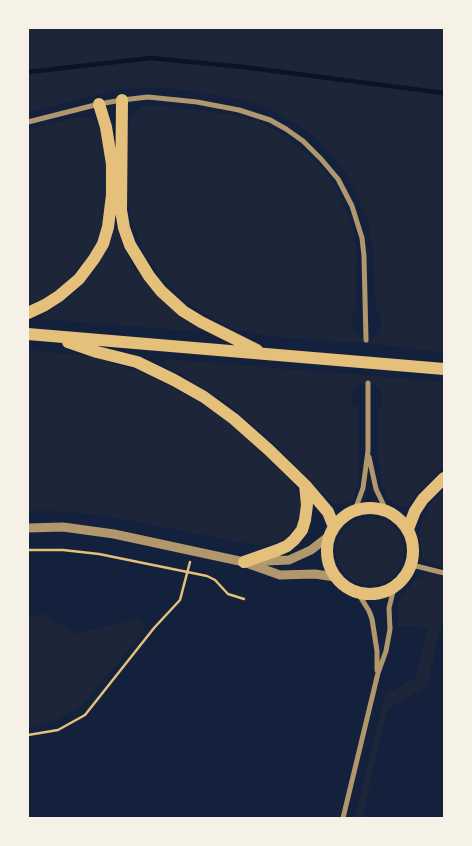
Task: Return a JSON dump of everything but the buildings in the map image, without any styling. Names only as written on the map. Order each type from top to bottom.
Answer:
[{"type":"highway","points":[[122,100],[121,210],[124,228],[134,253],[161,291],[184,310],[201,322],[263,353]]},
{"type":"highway","points":[[28,313],[45,306],[79,279],[103,244],[108,227],[112,195],[112,164],[106,127],[99,104]]},
{"type":"highway","points":[[28,334],[444,369]]},
{"type":"highway","points":[[49,335],[97,352],[137,362],[204,397],[234,419],[305,485],[328,512],[332,531]]},
{"type":"highway","points":[[408,529],[415,511],[423,499],[444,478]]},
{"type":"highway","points":[[244,562],[287,546],[302,530],[307,506],[305,485]]},
{"type":"highway","points":[[370,507],[386,510],[395,514],[408,529],[413,540],[414,553],[412,565],[402,581],[394,588],[377,594],[358,593],[349,589],[335,576],[330,567],[327,557],[327,546],[332,531],[346,514],[355,510],[370,507]]},
{"type":"street","points":[[28,122],[99,104],[148,97],[224,106],[253,114],[286,129],[303,141],[321,158],[338,179],[352,206],[362,238],[364,256],[366,340]]},
{"type":"street","points":[[355,510],[363,488],[368,451],[368,383]]},
{"type":"street","points":[[368,451],[376,489],[386,510]]},
{"type":"street","points":[[28,528],[64,527],[114,534],[244,562],[280,574],[335,576]]},
{"type":"street","points":[[244,562],[289,560],[311,550],[332,531]]},
{"type":"street","points":[[412,565],[444,573]]},
{"type":"street","points":[[342,818],[378,673],[386,651],[390,629],[389,608],[394,588]]},
{"type":"street","points":[[358,593],[369,611],[374,628],[378,673]]},
{"type":"path","points":[[28,550],[63,550],[99,554],[207,576],[215,580],[228,594],[244,599]]},
{"type":"path","points":[[28,736],[58,730],[85,714],[154,628],[180,600],[192,551]]},
{"type":"shaded area","points":[[28,28],[444,28],[444,353],[393,346],[266,336],[235,329],[184,301],[162,279],[145,254],[132,224],[128,207],[126,183],[128,127],[131,116],[142,106],[151,105],[235,115],[261,123],[282,134],[321,167],[336,187],[354,235],[357,256],[356,311],[352,311],[352,326],[356,334],[361,338],[369,340],[377,336],[381,328],[380,312],[376,312],[373,250],[368,220],[347,176],[316,138],[268,108],[241,99],[169,88],[134,88],[111,91],[28,112]]},
{"type":"shaded area","points":[[74,118],[92,120],[102,130],[108,157],[107,205],[103,227],[91,253],[77,270],[54,293],[28,306],[28,129]]},
{"type":"shaded area","points":[[116,225],[134,268],[155,293],[176,313],[202,332],[43,319],[44,315],[77,291],[96,269]]},
{"type":"shaded area","points":[[28,350],[91,356],[140,372],[172,387],[208,408],[239,430],[270,458],[295,486],[301,501],[301,514],[294,528],[286,538],[274,543],[259,545],[107,516],[56,511],[28,511]]},
{"type":"shaded area","points":[[167,359],[444,382],[444,465],[409,504],[403,507],[387,498],[379,466],[377,409],[382,408],[381,394],[379,388],[374,384],[368,383],[356,386],[353,390],[351,406],[358,407],[359,476],[353,500],[342,505],[333,503],[239,412],[219,397],[165,365]]},
{"type":"shaded area","points":[[444,488],[444,569],[423,558],[419,534],[421,523],[431,503]]},
{"type":"shaded area","points":[[370,517],[383,520],[394,527],[401,538],[404,551],[401,564],[394,575],[383,582],[370,585],[357,582],[346,575],[339,564],[336,551],[339,538],[346,527],[357,520]]},
{"type":"shaded area","points":[[428,573],[444,577],[444,614],[427,686],[387,710],[362,818],[355,818],[385,695],[416,677],[428,628],[398,626],[398,602],[415,579]]},
{"type":"shaded area","points":[[43,614],[76,634],[140,619],[144,625],[143,633],[81,707],[51,722],[28,727],[29,616]]},
{"type":"waterway","points":[[28,72],[151,58],[243,67],[444,93]]}]
